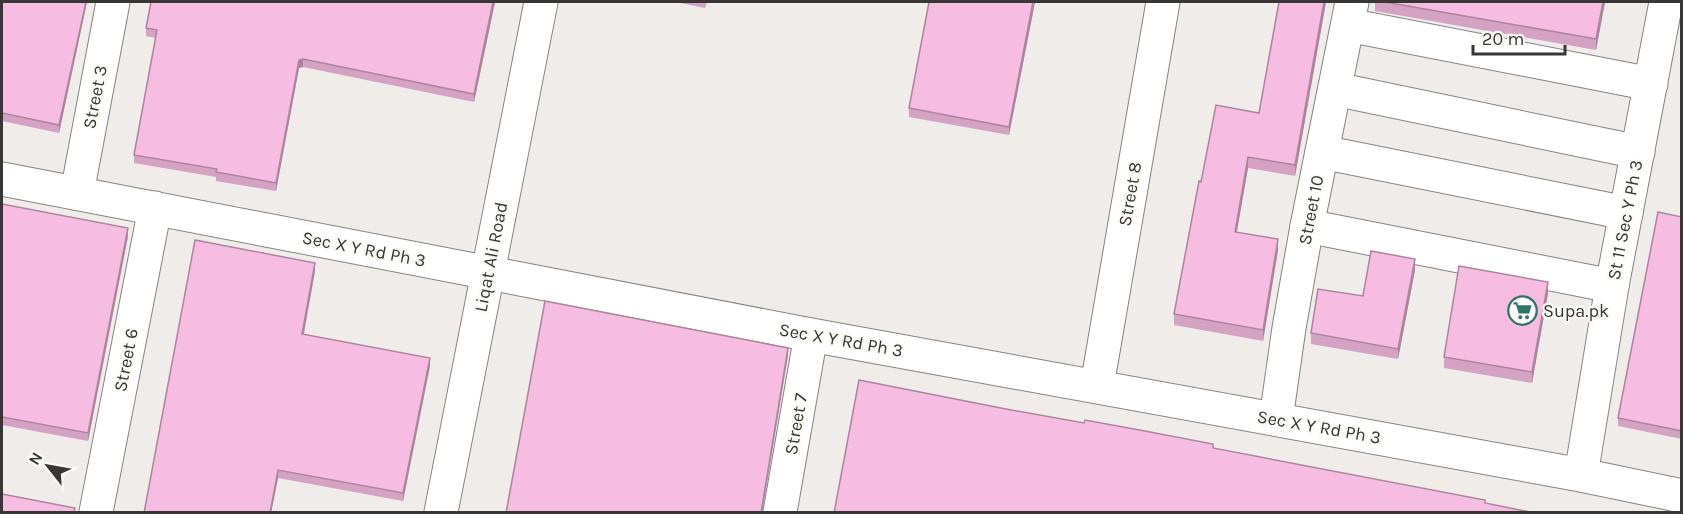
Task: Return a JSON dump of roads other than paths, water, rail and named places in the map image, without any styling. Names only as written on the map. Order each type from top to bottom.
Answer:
[{"type":"street","name":"Street 3","points":[[77,193],[113,2]]},
{"type":"street","name":"Liqat Ali Road","points":[[441,513],[542,2]]},
{"type":"street","name":"Street 8","points":[[1097,386],[1163,2]]},
{"type":"street","name":"St 11 Sec Y Ph 3","points":[[1581,475],[1612,286],[1666,2]]},
{"type":"street","points":[[1350,14],[1651,84]]},
{"type":"street","name":"Street 10","points":[[1276,419],[1307,226],[1350,14]]},
{"type":"street","points":[[1335,89],[1638,152]]},
{"type":"street","points":[[1323,152],[1626,213]]},
{"type":"street","name":"Sec X Y Rd Ph 3","points":[[2,179],[811,335],[1581,475],[1682,496]]},
{"type":"street","name":"Street 6","points":[[96,513],[155,208]]},
{"type":"street","points":[[1307,226],[1612,286]]},
{"type":"street","name":"Street 7","points":[[780,513],[811,335]]},
{"type":"place","name":"Supa.pk","points":[[1522,311]]}]
